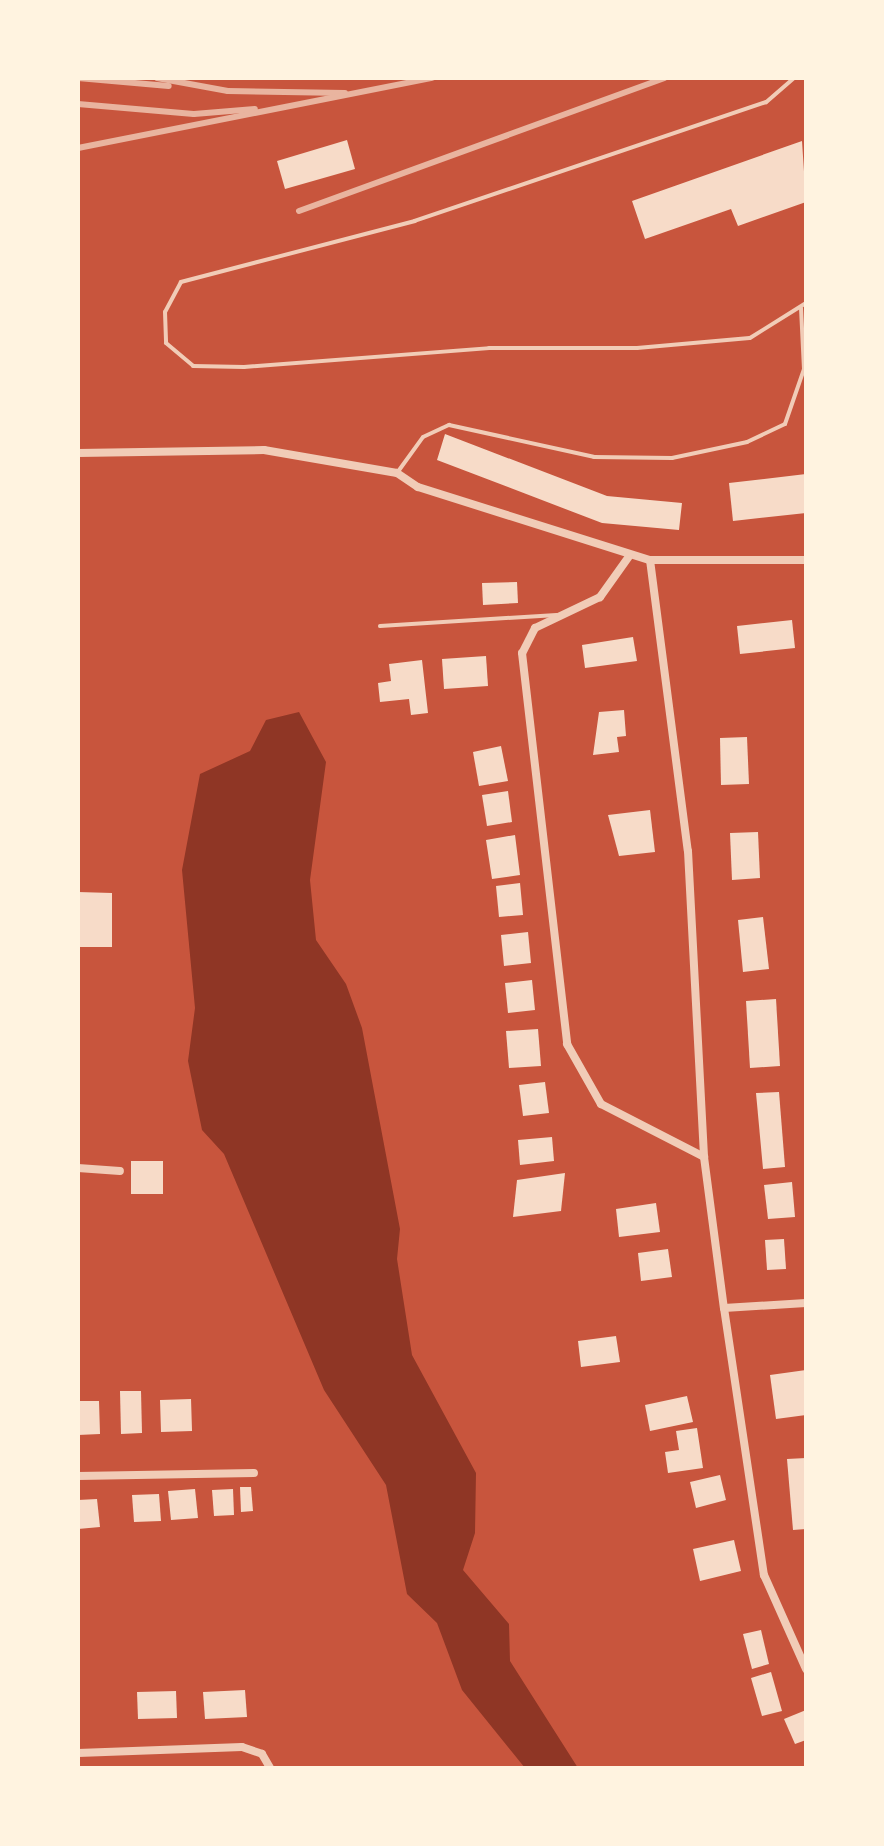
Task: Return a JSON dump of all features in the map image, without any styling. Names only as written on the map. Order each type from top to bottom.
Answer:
[{"type":"street","points":[[78,453],[264,450],[397,473],[418,487],[650,560],[806,560]]},
{"type":"street","points":[[630,555],[600,597],[535,628],[522,653],[567,1044],[601,1104],[704,1157]]},
{"type":"street","points":[[650,560],[688,851],[704,1157],[724,1308],[764,1575],[806,1669]]},
{"type":"street","points":[[78,1168],[120,1171]]},
{"type":"street","points":[[724,1308],[806,1303]]},
{"type":"street","points":[[78,1476],[254,1473]]},
{"type":"street","points":[[78,1753],[242,1747],[262,1754],[270,1768]]},
{"type":"lane","points":[[794,78],[766,102],[415,221],[181,282],[165,312],[166,343],[193,366],[244,367],[750,338],[806,303]]},
{"type":"lane","points":[[397,473],[423,437],[449,425],[594,457],[672,458],[747,442],[785,424],[804,369],[801,308]]},
{"type":"lane","points":[[380,626],[560,614]]},
{"type":"shaded area","points":[[299,712],[326,762],[310,880],[316,940],[346,984],[362,1028],[400,1229],[397,1259],[412,1355],[476,1473],[475,1533],[463,1570],[509,1624],[510,1661],[578,1768],[525,1768],[462,1690],[437,1623],[407,1594],[386,1485],[324,1390],[224,1154],[202,1130],[188,1061],[195,1008],[182,870],[200,774],[250,751],[266,720]]},
{"type":"building","points":[[347,140],[355,169],[285,189],[277,161]]},
{"type":"building","points":[[802,141],[806,202],[738,226],[731,209],[645,239],[632,201]]},
{"type":"building","points":[[445,434],[607,496],[682,503],[679,530],[602,523],[437,460]]},
{"type":"building","points":[[806,474],[806,513],[733,521],[729,483]]},
{"type":"building","points":[[517,582],[518,603],[483,605],[482,583]]},
{"type":"building","points":[[792,620],[795,648],[740,654],[737,626]]},
{"type":"building","points":[[633,637],[637,661],[585,668],[582,645]]},
{"type":"building","points":[[486,656],[488,686],[444,689],[442,659]]},
{"type":"building","points":[[422,660],[428,713],[411,715],[409,699],[380,702],[378,683],[391,681],[389,664]]},
{"type":"building","points":[[624,710],[626,736],[617,737],[619,752],[593,755],[599,712]]},
{"type":"building","points":[[747,737],[749,784],[721,785],[720,738]]},
{"type":"building","points":[[501,746],[508,781],[479,786],[473,752]]},
{"type":"building","points":[[508,791],[512,822],[487,826],[482,795]]},
{"type":"building","points":[[650,810],[655,852],[619,856],[608,815]]},
{"type":"building","points":[[758,832],[760,878],[732,880],[730,833]]},
{"type":"building","points":[[515,835],[520,875],[492,879],[486,840]]},
{"type":"building","points":[[520,883],[523,915],[499,917],[496,886]]},
{"type":"building","points":[[78,892],[112,893],[112,947],[78,947]]},
{"type":"building","points":[[763,917],[769,969],[743,972],[738,920]]},
{"type":"building","points":[[528,932],[531,963],[504,966],[501,935]]},
{"type":"building","points":[[532,980],[535,1010],[508,1013],[505,983]]},
{"type":"building","points":[[776,999],[780,1066],[750,1068],[746,1001]]},
{"type":"building","points":[[538,1029],[541,1066],[509,1068],[506,1031]]},
{"type":"building","points":[[545,1082],[549,1113],[523,1116],[519,1085]]},
{"type":"building","points":[[779,1092],[785,1167],[763,1169],[756,1093]]},
{"type":"building","points":[[552,1137],[554,1161],[520,1165],[518,1140]]},
{"type":"building","points":[[131,1161],[163,1161],[163,1194],[131,1194]]},
{"type":"building","points":[[565,1173],[561,1211],[513,1217],[517,1180]]},
{"type":"building","points":[[792,1182],[795,1217],[768,1219],[764,1185]]},
{"type":"building","points":[[656,1203],[660,1232],[619,1237],[616,1209]]},
{"type":"building","points":[[784,1239],[786,1269],[767,1270],[765,1240]]},
{"type":"building","points":[[668,1249],[672,1277],[641,1281],[638,1253]]},
{"type":"building","points":[[616,1336],[620,1362],[581,1367],[578,1341]]},
{"type":"building","points":[[806,1370],[806,1415],[776,1419],[770,1375]]},
{"type":"building","points":[[120,1391],[141,1391],[142,1433],[121,1434]]},
{"type":"building","points":[[687,1396],[693,1422],[650,1431],[645,1405]]},
{"type":"building","points":[[191,1399],[192,1431],[161,1432],[160,1400]]},
{"type":"building","points":[[78,1401],[99,1401],[100,1434],[78,1435]]},
{"type":"building","points":[[697,1428],[703,1468],[668,1473],[665,1452],[679,1450],[676,1431]]},
{"type":"building","points":[[806,1458],[806,1529],[793,1530],[787,1459]]},
{"type":"building","points":[[720,1475],[726,1500],[696,1508],[690,1482]]},
{"type":"building","points":[[240,1487],[251,1487],[253,1511],[241,1512]]},
{"type":"building","points":[[195,1489],[198,1518],[171,1520],[168,1491]]},
{"type":"building","points":[[233,1489],[234,1515],[214,1516],[212,1490]]},
{"type":"building","points":[[159,1494],[161,1521],[134,1522],[132,1495]]},
{"type":"building","points":[[97,1499],[100,1527],[78,1529],[78,1500]]},
{"type":"building","points":[[734,1540],[741,1571],[700,1581],[693,1549]]},
{"type":"building","points":[[761,1630],[769,1664],[752,1669],[743,1634]]},
{"type":"building","points":[[771,1672],[782,1711],[762,1716],[751,1678]]},
{"type":"building","points":[[245,1690],[247,1717],[205,1719],[203,1692]]},
{"type":"building","points":[[176,1691],[177,1718],[138,1719],[137,1692]]},
{"type":"building","points":[[806,1710],[806,1740],[795,1744],[784,1719]]},
{"type":"railway","points":[[78,78],[169,86]]},
{"type":"railway","points":[[157,78],[228,91],[345,93]]},
{"type":"railway","points":[[78,148],[432,78]]},
{"type":"railway","points":[[299,211],[665,78]]},
{"type":"railway","points":[[78,104],[194,114],[255,109]]}]
